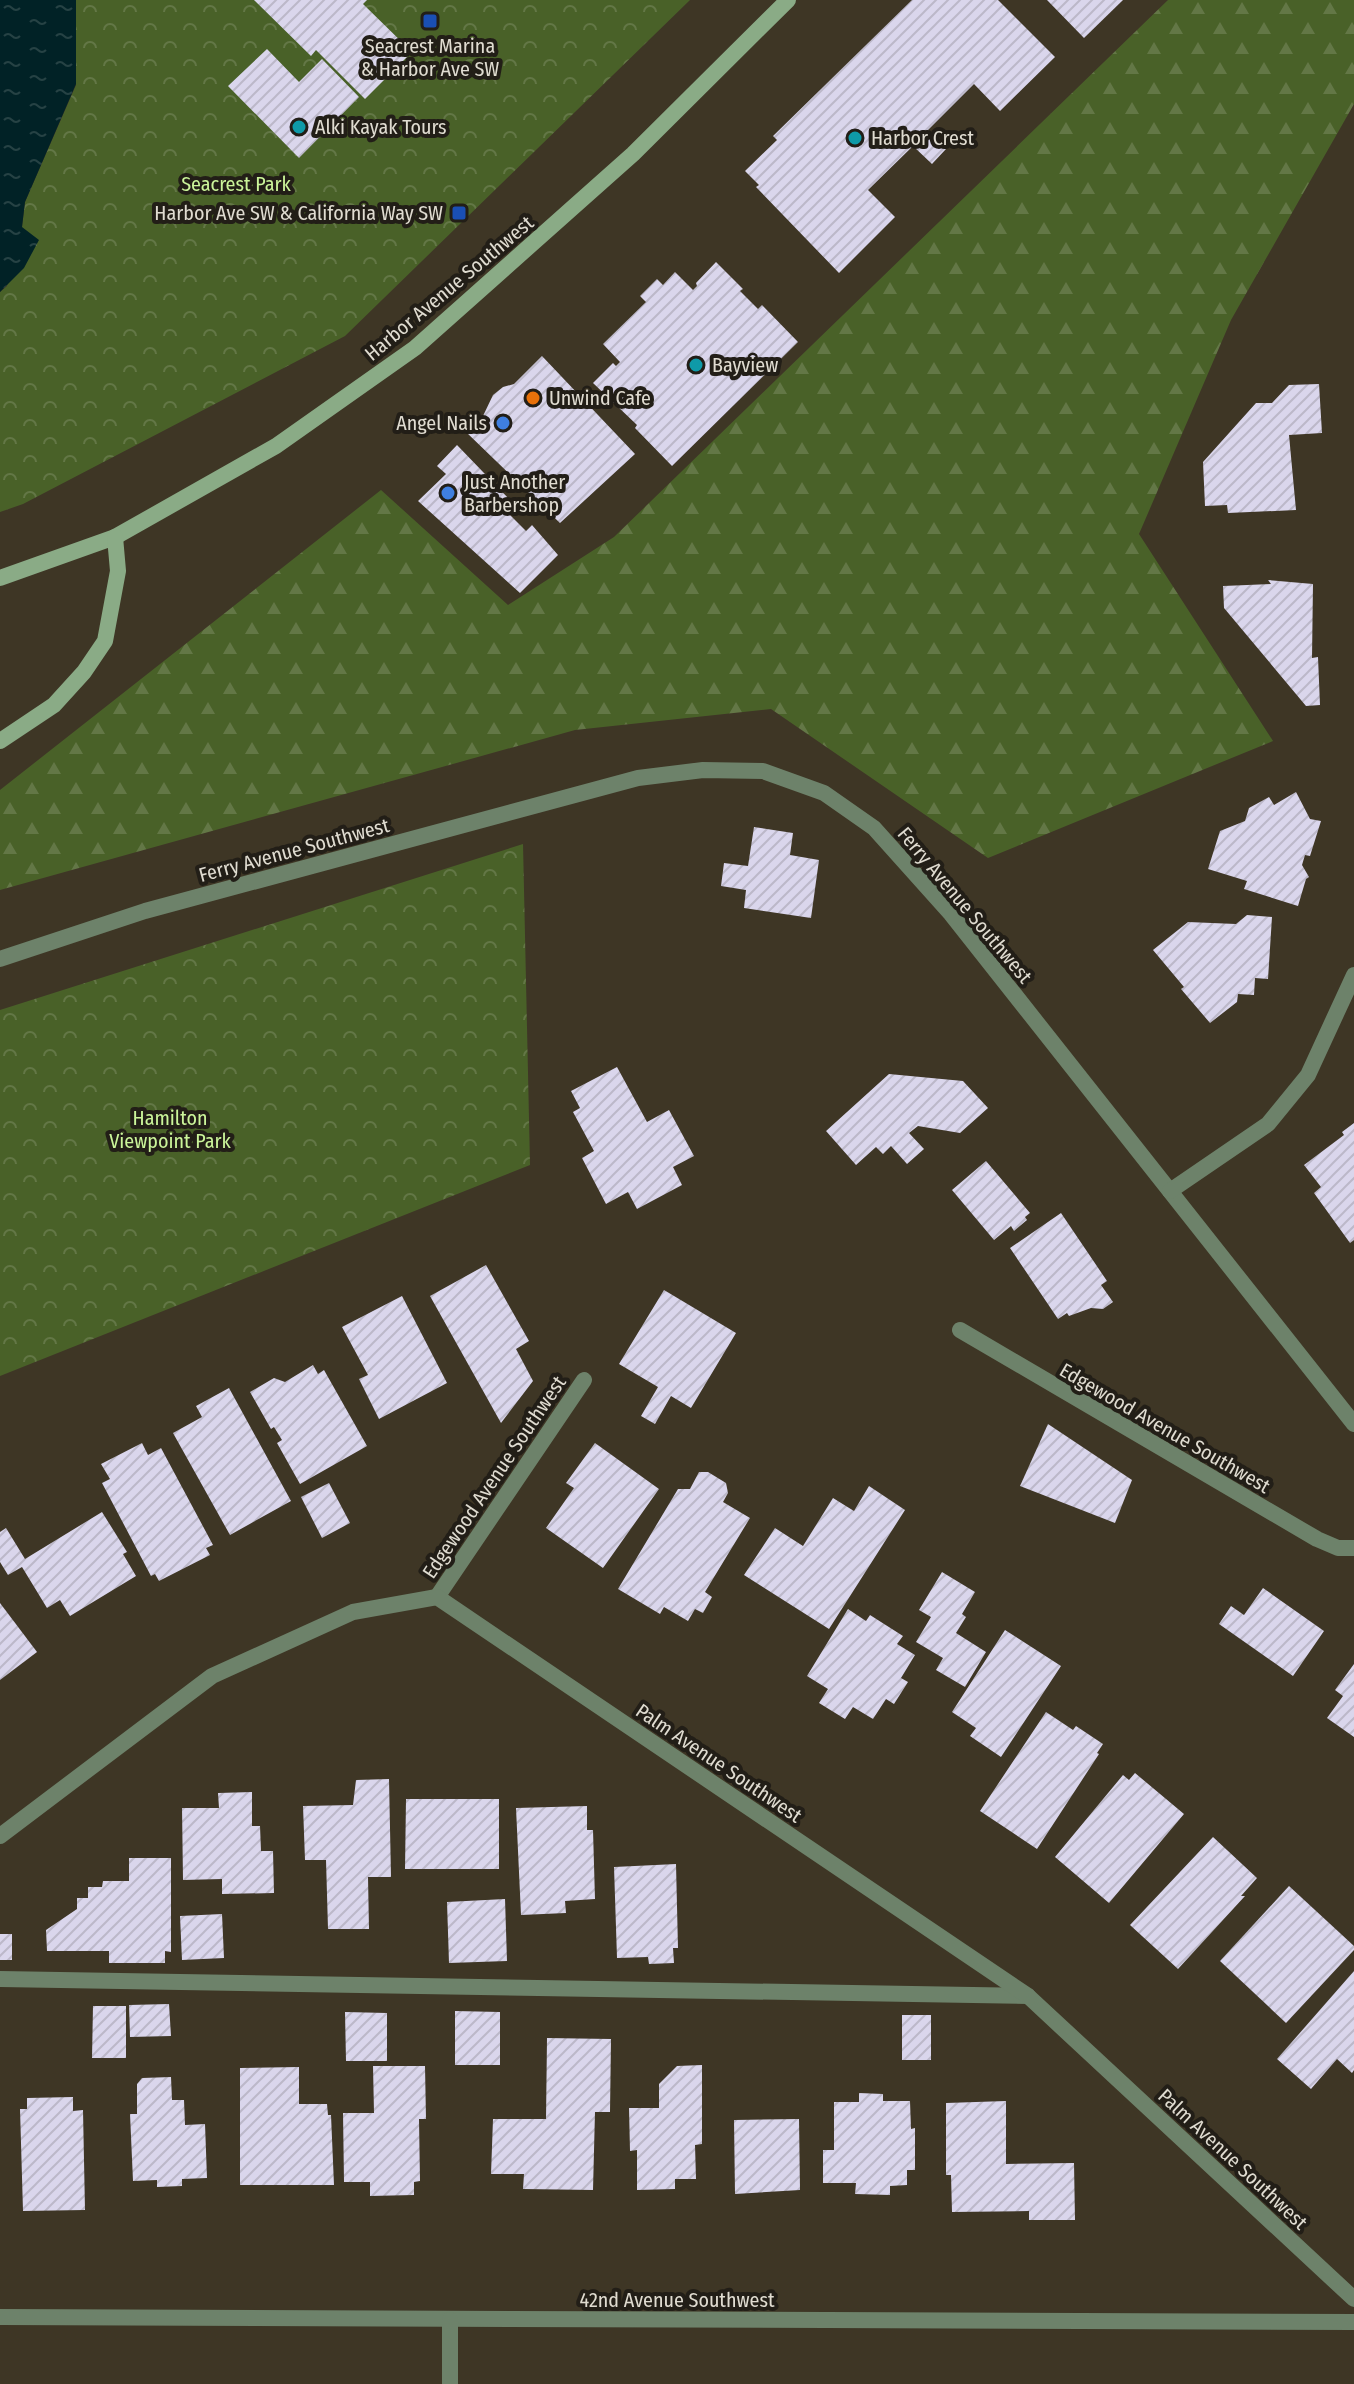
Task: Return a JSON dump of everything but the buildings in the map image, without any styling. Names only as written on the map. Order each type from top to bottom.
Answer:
[{"type":"main road","name":"Harbor Avenue Southwest","points":[[0,578],[115,537],[276,446],[415,348],[633,154],[788,0]]},
{"type":"main road","points":[[0,741],[54,705],[84,672],[105,641],[118,571],[115,537]]},
{"type":"street","name":"Ferry Avenue Southwest","points":[[0,959],[145,911],[638,778],[703,770],[763,771],[824,793],[874,828],[951,914],[1354,1424]]},
{"type":"street","points":[[1170,1191],[1264,1130],[1308,1075],[1354,975]]},
{"type":"street","name":"Edgewood Avenue Southwest","points":[[960,1330],[1317,1539],[1338,1548],[1354,1548]]},
{"type":"street","name":"Edgewood Avenue Southwest","points":[[437,1597],[584,1380]]},
{"type":"street","points":[[0,1836],[212,1676],[353,1612],[437,1597]]},
{"type":"street","name":"Palm Avenue Southwest","points":[[437,1597],[1028,1996],[1354,2299]]},
{"type":"street","points":[[0,1979],[1028,1996]]},
{"type":"street","name":"42nd Avenue Southwest","points":[[0,2317],[1354,2322]]},
{"type":"street","points":[[450,2320],[450,2384]]},
{"type":"green space","name":"Seacrest Park","points":[[76,0],[690,0],[345,336],[23,504],[0,512],[0,292],[7,286],[25,202],[76,85]]},
{"type":"green space","points":[[1168,0],[1354,0],[1354,104],[1231,320],[1139,534],[1273,741],[988,858],[771,709],[575,730],[0,890],[0,790],[381,490],[508,605],[614,537]]},
{"type":"green space","name":"Hamilton Viewpoint Park","points":[[523,844],[530,1165],[0,1376],[0,1010]]},
{"type":"water","points":[[0,0],[76,0],[76,84],[25,202],[22,227],[39,240],[24,268],[0,292]]},
{"type":"place","name":"Seacrest Marina & Harbor Ave SW","points":[[430,21]]},
{"type":"place","name":"Alki Kayak Tours","points":[[299,127]]},
{"type":"place","name":"Harbor Crest","points":[[855,138]]},
{"type":"place","name":"Harbor Ave SW & California Way SW","points":[[459,213]]},
{"type":"place","name":"Bayview","points":[[696,365]]},
{"type":"place","name":"Unwind Cafe","points":[[533,398]]},
{"type":"place","name":"Angel Nails","points":[[503,423]]},
{"type":"place","name":"Just Another Barbershop","points":[[448,493]]}]
